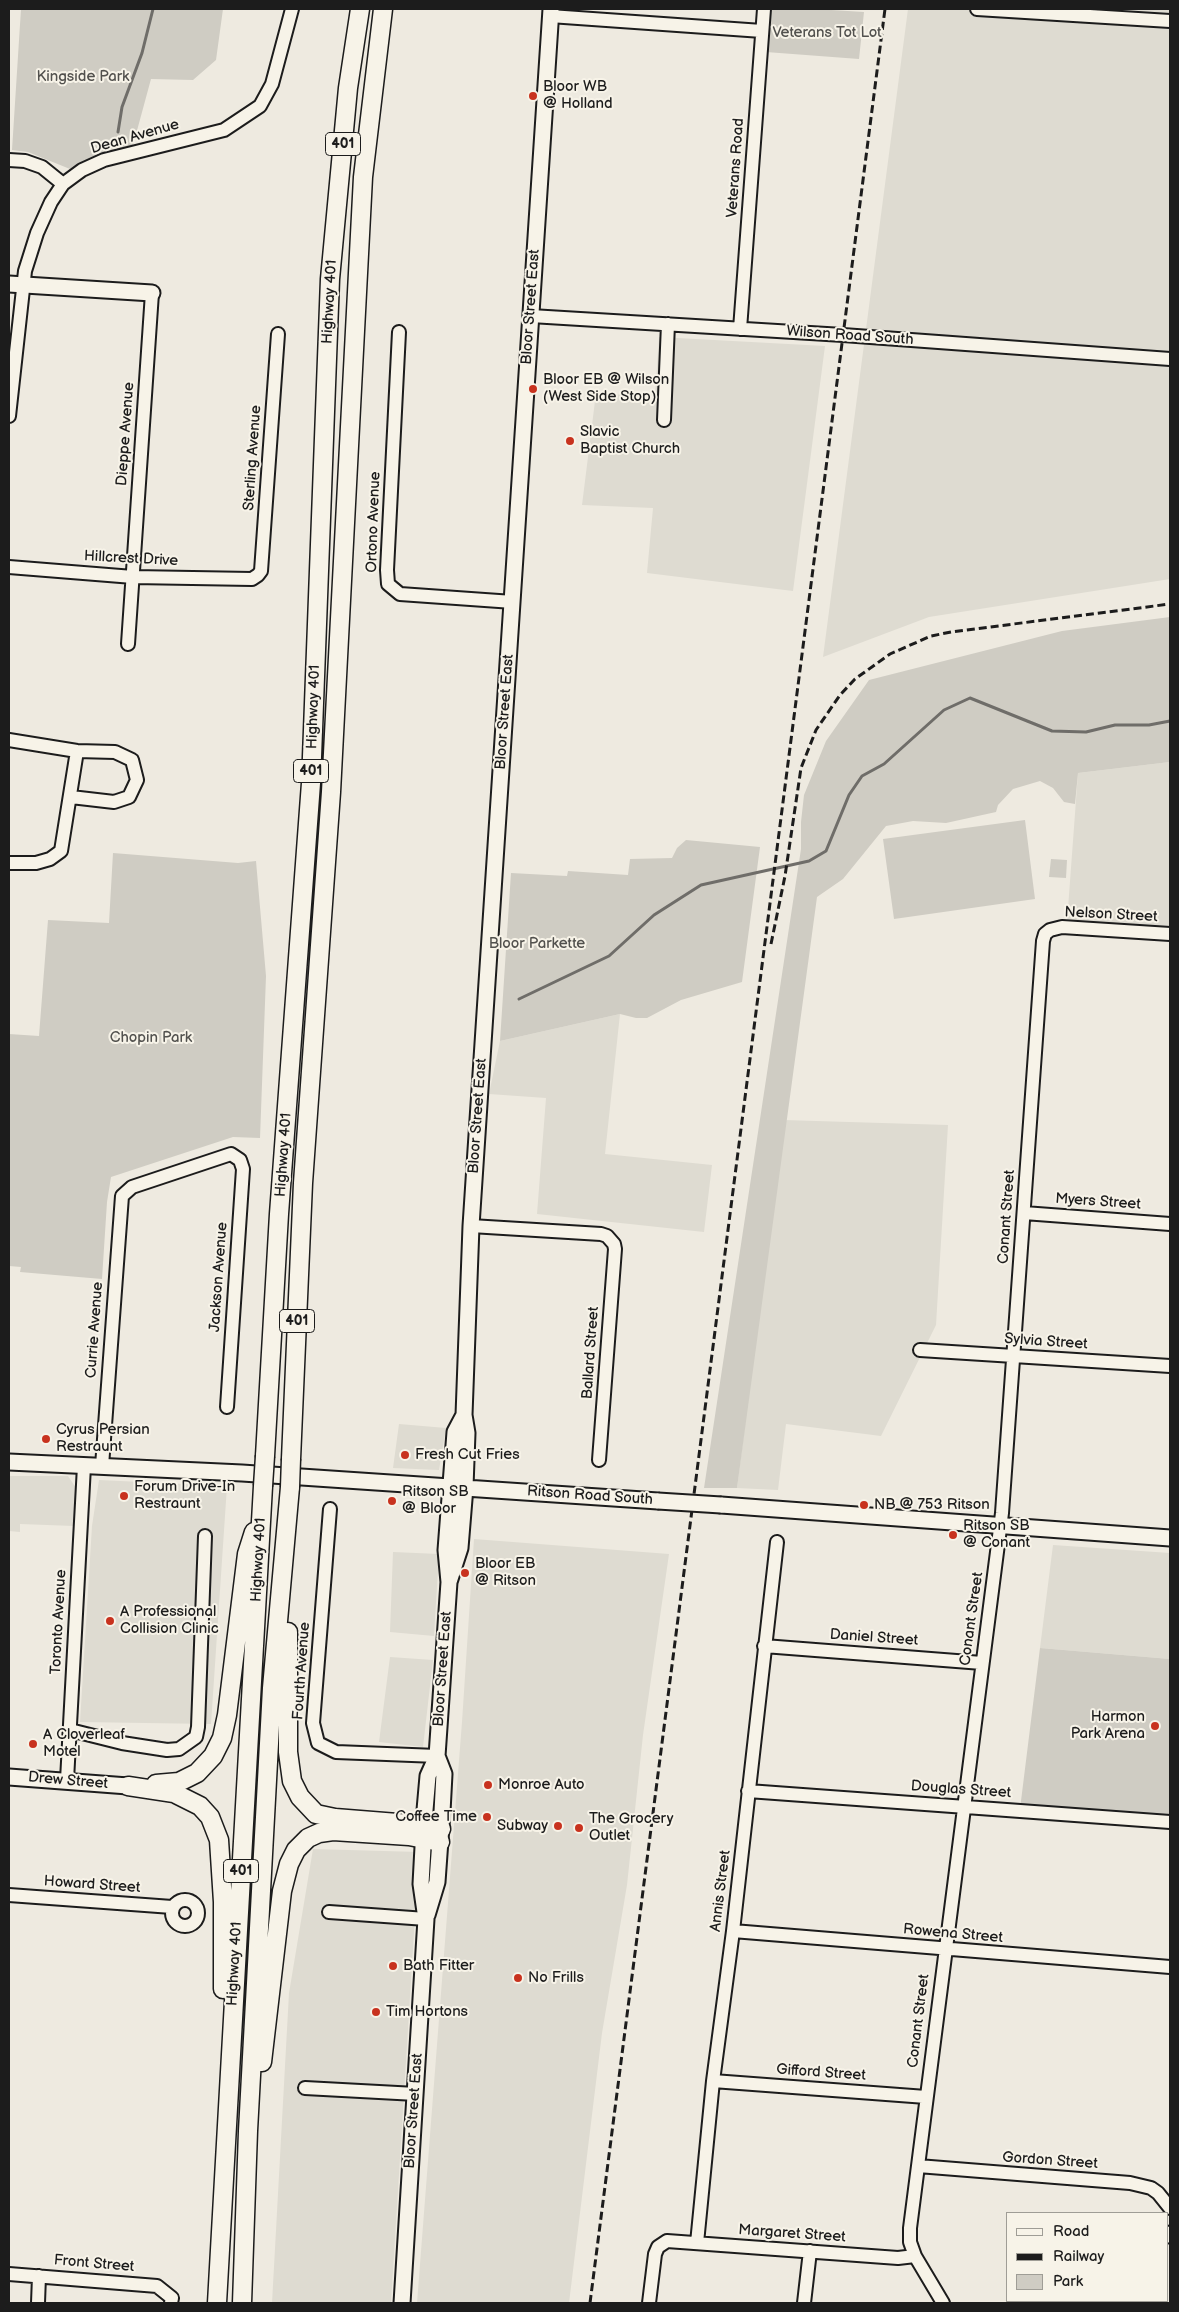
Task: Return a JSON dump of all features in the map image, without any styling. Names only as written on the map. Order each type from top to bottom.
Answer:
[{"type":"highway","name":"Highway 401","points":[[217,2303],[227,2098],[279,1214],[311,783],[330,279],[348,88],[360,9]]},
{"type":"highway","name":"Highway 401","points":[[242,2303],[248,2131],[272,1688],[288,1524],[303,1183],[331,792],[364,177],[383,9]]},
{"type":"highway","points":[[364,177],[395,9]]},
{"type":"highway","points":[[128,1786],[179,1782],[197,1773],[214,1756],[222,1738],[227,1714],[247,1554],[262,1504]]},
{"type":"highway","points":[[288,1524],[288,1752],[292,1780],[300,1798],[316,1814],[432,1834]]},
{"type":"highway","points":[[128,1786],[174,1793],[200,1806],[210,1818],[219,1840],[223,1902],[227,2098]]},
{"type":"highway","points":[[248,2131],[263,2059],[282,1891],[289,1864],[296,1850],[308,1838],[319,1833],[333,1831],[432,1834]]},
{"type":"main road","name":"Bloor Street East","points":[[402,2303],[426,1919],[421,1884],[432,1834],[428,1776],[437,1756],[449,1582],[446,1550],[458,1487],[455,1432],[464,1414],[471,1226],[551,12]]},
{"type":"main road","points":[[16,285],[152,293]]},
{"type":"main road","name":"Ritson Road South","points":[[9,1462],[458,1487],[1170,1538]]},
{"type":"main road","name":"Drew Street","points":[[9,1777],[128,1786]]},
{"type":"street","name":"Dean Avenue","points":[[9,416],[16,285],[27,264],[43,215],[63,184],[82,170],[104,160],[224,130],[260,106],[272,84],[292,9]]},
{"type":"street","name":"Veterans Road","points":[[740,329],[764,9]]},
{"type":"street","points":[[977,9],[1170,21]]},
{"type":"street","points":[[551,12],[762,31]]},
{"type":"street","points":[[9,160],[26,161],[42,166],[63,184]]},
{"type":"street","name":"Dieppe Avenue","points":[[128,644],[152,293]]},
{"type":"street","name":"Wilson Road South","points":[[530,316],[1170,359]]},
{"type":"street","points":[[664,420],[668,324]]},
{"type":"street","name":"Ortono Avenue","points":[[399,332],[387,570],[388,584],[400,594],[513,602]]},
{"type":"street","name":"Sterling Avenue","points":[[252,579],[261,571],[278,334]]},
{"type":"street","name":"Hillcrest Drive","points":[[9,567],[133,577],[252,579]]},
{"type":"street","points":[[9,740],[77,751],[115,752],[132,760],[137,780],[128,798],[114,802],[71,797]]},
{"type":"street","points":[[9,863],[36,862],[50,859],[61,851],[77,751]]},
{"type":"street","name":"Nelson Street","points":[[1050,930],[1062,927],[1170,934]]},
{"type":"street","name":"Conant Street","points":[[943,2303],[915,2256],[910,2242],[910,2228],[963,1806],[1001,1526],[1043,941],[1045,934],[1050,930]]},
{"type":"street","name":"Jackson Avenue","points":[[122,1196],[132,1186],[231,1154],[240,1160],[243,1169],[227,1407]]},
{"type":"street","name":"Currie Avenue","points":[[102,1466],[122,1196]]},
{"type":"street","name":"Myers Street","points":[[1024,1213],[1170,1224]]},
{"type":"street","name":"Ballard Street","points":[[471,1226],[601,1234],[611,1240],[615,1249],[599,1460]]},
{"type":"street","name":"Sylvia Street","points":[[920,1350],[1170,1366]]},
{"type":"street","name":"Toronto Avenue","points":[[67,1780],[84,1466]]},
{"type":"street","name":"Fourth Avenue","points":[[330,1509],[313,1723],[318,1743],[336,1752],[437,1756]]},
{"type":"street","points":[[70,1730],[122,1743],[167,1750],[179,1749],[196,1737],[198,1728],[205,1536]]},
{"type":"street","name":"Annis Street","points":[[698,2243],[713,2081],[733,1931],[777,1542]]},
{"type":"street","name":"Daniel Street","points":[[764,1646],[982,1663]]},
{"type":"street","name":"Douglas Street","points":[[748,1791],[1170,1822]]},
{"type":"street","name":"Howard Street","points":[[9,1895],[172,1908]]},
{"type":"street","points":[[329,1912],[426,1919]]},
{"type":"street","name":"Rowena Street","points":[[733,1931],[945,1950],[1170,1967]]},
{"type":"street","name":"Gifford Street","points":[[713,2081],[926,2097]]},
{"type":"street","points":[[305,2088],[416,2094]]},
{"type":"street","name":"Gordon Street","points":[[918,2166],[1130,2183],[1151,2188],[1158,2193],[1170,2208]]},
{"type":"street","name":"Margaret Street","points":[[649,2303],[655,2254],[658,2247],[667,2241],[898,2258],[915,2256]]},
{"type":"street","points":[[804,2303],[810,2251]]},
{"type":"street","name":"Front Street","points":[[9,2274],[158,2286],[172,2301]]},
{"type":"street","points":[[38,2303],[39,2276]]},
{"type":"shaded area","points":[[908,9],[1170,9],[1170,579],[929,617],[823,657]]},
{"type":"shaded area","points":[[659,337],[825,346],[793,591],[647,573],[653,508],[582,505],[596,393],[655,397]]},
{"type":"shaded area","points":[[1170,762],[1170,930],[1067,922],[1078,773]]},
{"type":"shaded area","points":[[620,1014],[605,1154],[712,1165],[704,1232],[537,1214],[546,1098],[489,1094],[500,1041]]},
{"type":"shaded area","points":[[783,1120],[948,1125],[936,1325],[881,1436],[786,1424],[778,1490],[737,1488]]},
{"type":"shaded area","points":[[399,1424],[446,1428],[439,1470],[393,1468]]},
{"type":"shaded area","points":[[9,1476],[68,1476],[76,1488],[74,1526],[20,1524],[20,1532],[9,1531]]},
{"type":"shaded area","points":[[99,1480],[227,1486],[211,1724],[80,1722],[92,1526]]},
{"type":"shaded area","points":[[474,1539],[669,1554],[643,1735],[627,1885],[602,2033],[569,2303],[417,2303],[462,1722]]},
{"type":"shaded area","points":[[1053,1545],[1170,1553],[1170,1659],[1040,1648]]},
{"type":"shaded area","points":[[393,1552],[439,1554],[434,1636],[390,1632]]},
{"type":"shaded area","points":[[390,1657],[433,1660],[423,1747],[379,1742]]},
{"type":"shaded area","points":[[313,1849],[419,1852],[391,2303],[272,2303],[289,1993]]},
{"type":"green space","name":"Kingside Park","points":[[21,9],[223,9],[216,60],[193,80],[151,79],[132,149],[93,157],[70,169],[28,152],[12,150]]},
{"type":"green space","name":"Veterans Tot Lot","points":[[769,9],[864,12],[859,59],[766,52]]},
{"type":"green space","points":[[1170,617],[1170,762],[1078,773],[1075,804],[1064,802],[1053,788],[1040,781],[1013,789],[998,805],[996,812],[946,823],[913,821],[886,826],[843,879],[817,897],[737,1488],[704,1488],[801,849],[804,795],[826,741],[869,680],[1062,631]]},
{"type":"green space","points":[[1025,820],[1035,899],[894,919],[883,839]]},
{"type":"green space","name":"Bloor Parkette","points":[[686,840],[760,847],[742,982],[681,1000],[647,1018],[636,1018],[620,1014],[500,1041],[511,873],[567,876],[568,871],[628,875],[630,859],[672,858],[677,848]]},
{"type":"green space","name":"Chopin Park","points":[[113,853],[238,863],[256,861],[266,976],[260,1138],[233,1137],[111,1177],[107,1202],[102,1279],[20,1272],[21,1267],[9,1266],[9,1034],[39,1036],[48,920],[109,923]]},
{"type":"green space","points":[[1051,859],[1067,860],[1066,878],[1049,877]]},
{"type":"green space","points":[[1040,1648],[1170,1659],[1170,1819],[1020,1809]]},
{"type":"waterway","points":[[118,132],[122,107],[142,53],[153,9]]},
{"type":"waterway","points":[[519,999],[609,956],[654,915],[701,885],[809,861],[826,851],[849,795],[862,776],[884,764],[944,710],[970,698],[1052,731],[1086,732],[1115,725],[1149,725],[1170,721]]},
{"type":"railway","points":[[590,2303],[885,9]]},
{"type":"railway","points":[[771,944],[785,876],[801,768],[816,730],[840,695],[855,679],[890,654],[931,636],[1170,604]]},
{"type":"place","name":"Bloor WB @ Holland","points":[[533,96]]},
{"type":"place","name":"Bloor EB @ Wilson (West Side Stop)","points":[[533,389]]},
{"type":"place","name":"Slavic Baptist Church","points":[[570,441]]},
{"type":"place","name":"Cyrus Persian Restraunt","points":[[46,1439]]},
{"type":"place","name":"Fresh Cut Fries","points":[[405,1455]]},
{"type":"place","name":"Forum Drive-In Restraunt","points":[[124,1496]]},
{"type":"place","name":"Ritson SB @ Bloor","points":[[392,1501]]},
{"type":"place","name":"NB @ 753 Ritson","points":[[864,1505]]},
{"type":"place","name":"Ritson SB @ Conant","points":[[953,1535]]},
{"type":"place","name":"Bloor EB @ Ritson","points":[[465,1573]]},
{"type":"place","name":"A Professional Collision Clinic","points":[[110,1621]]},
{"type":"place","name":"Harmon Park Arena","points":[[1155,1726]]},
{"type":"place","name":"A Cloverleaf Motel","points":[[33,1744]]},
{"type":"place","name":"Monroe Auto","points":[[488,1785]]},
{"type":"place","name":"Coffee Time","points":[[487,1817]]},
{"type":"place","name":"Subway","points":[[558,1826]]},
{"type":"place","name":"The Grocery Outlet","points":[[579,1828]]},
{"type":"place","name":"Bath Fitter","points":[[393,1966]]},
{"type":"place","name":"No Frills","points":[[518,1978]]},
{"type":"place","name":"Tim Hortons","points":[[376,2012]]}]
